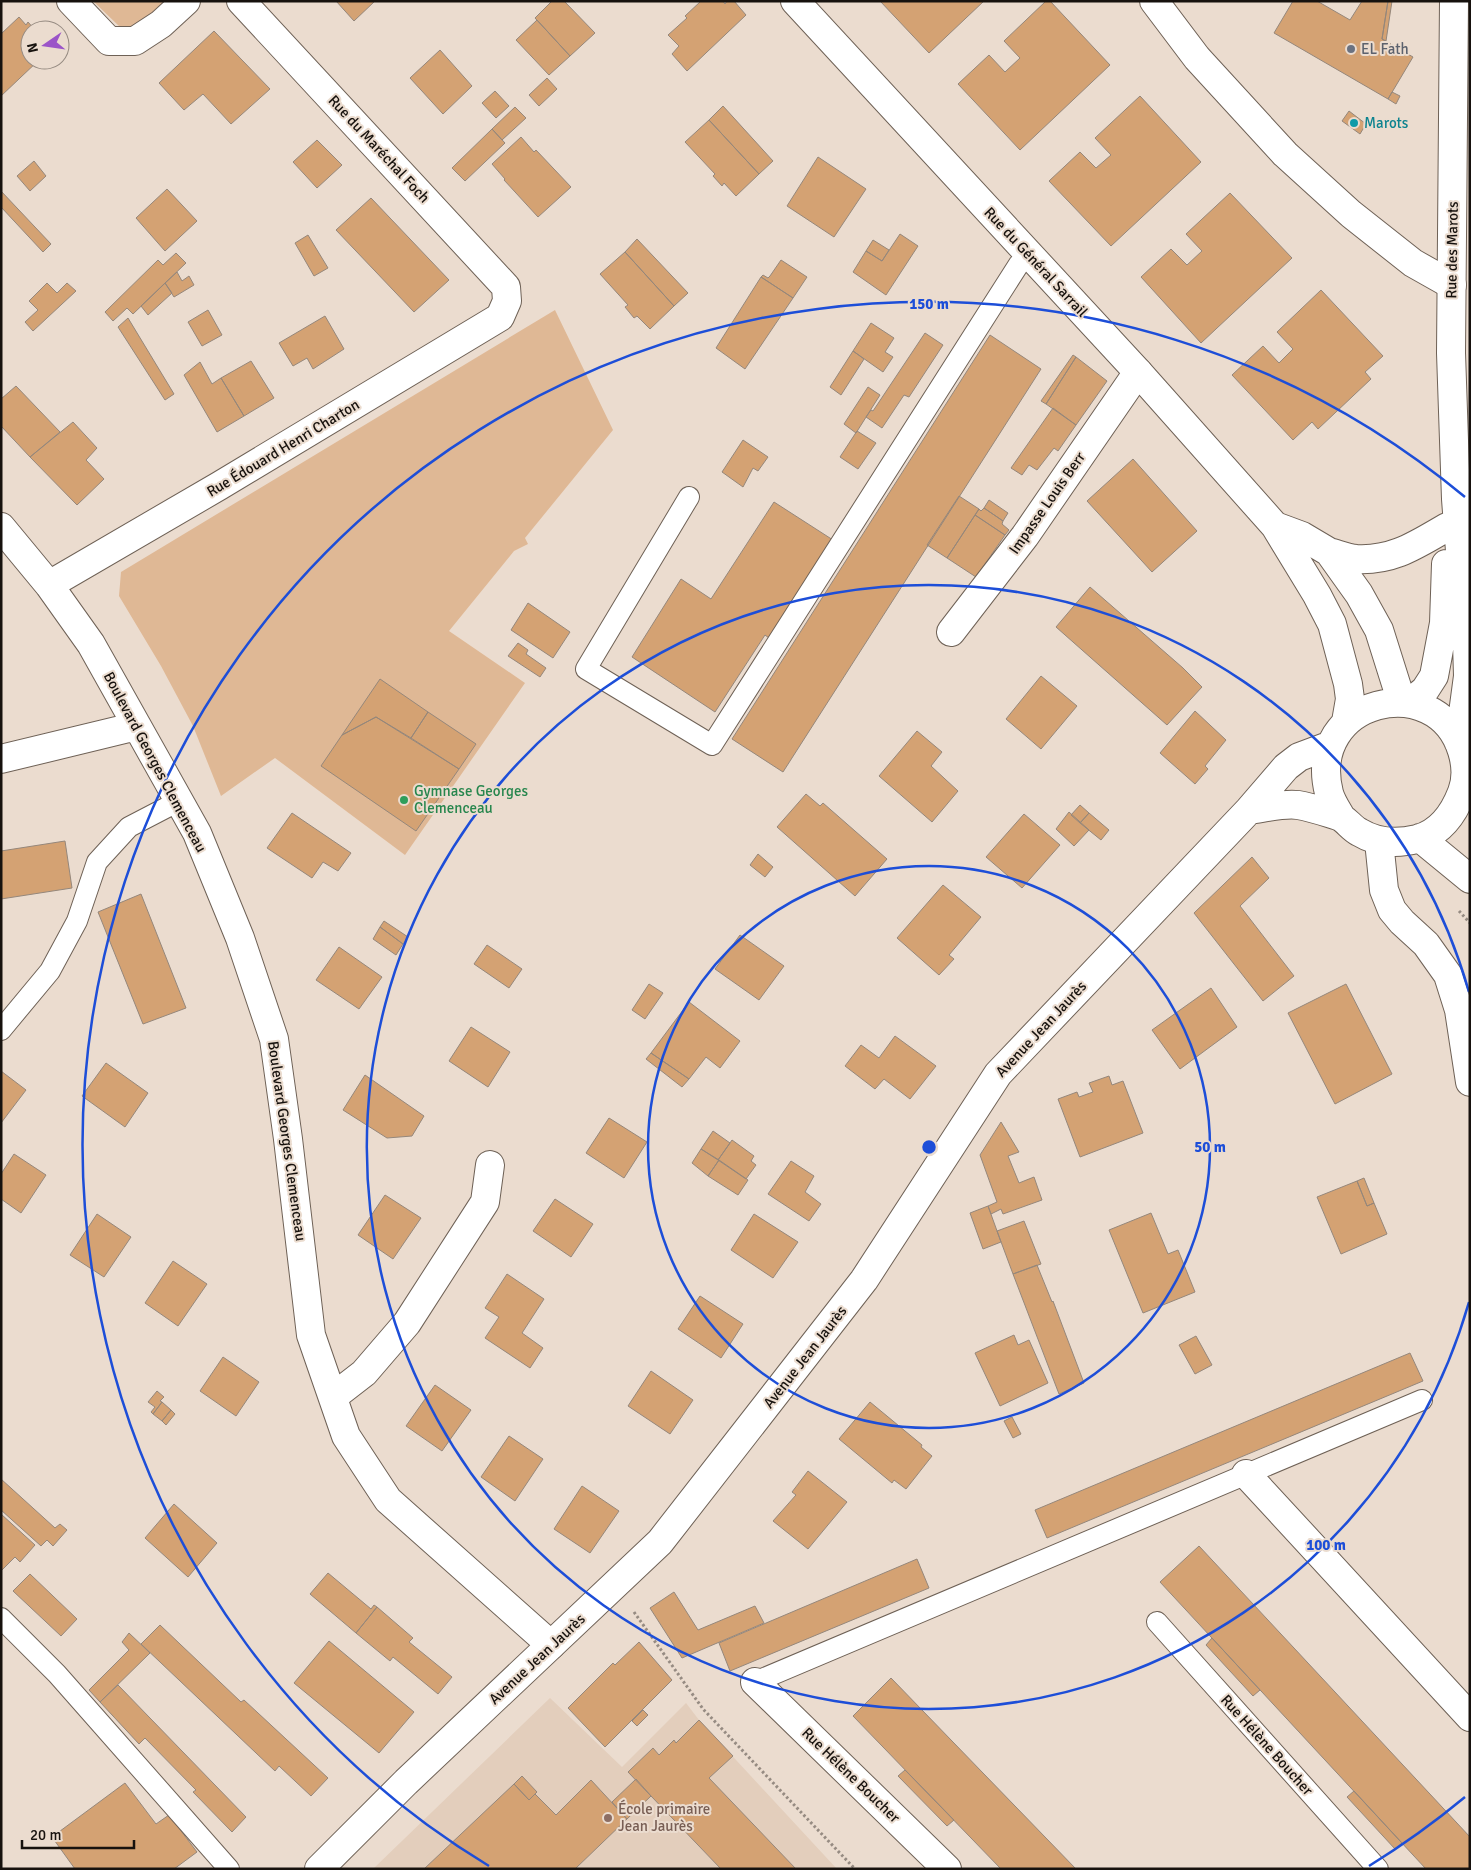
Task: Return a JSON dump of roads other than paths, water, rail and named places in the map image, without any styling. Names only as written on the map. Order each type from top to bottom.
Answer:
[{"type":"street","points":[[71,1],[109,40],[135,41],[161,24],[186,1]]},
{"type":"street","name":"Rue du Maréchal Foch","points":[[241,1],[506,287],[507,301]]},
{"type":"street","name":"Rue du Général Sarrail","points":[[795,1],[1138,372],[1274,526],[1317,594],[1332,624],[1348,684],[1350,699],[1346,722]]},
{"type":"street","points":[[1154,1],[1197,58],[1285,154],[1351,214],[1413,263],[1452,285]]},
{"type":"street","name":"Rue des Marots","points":[[1454,1],[1452,285],[1461,321],[1451,353],[1456,500],[1468,659],[1468,676],[1459,743]]},
{"type":"street","name":"Rue Édouard Henri Charton","points":[[49,585],[500,318],[507,301]]},
{"type":"street","name":"Impasse Louis Berr","points":[[951,632],[1025,536],[1138,372]]},
{"type":"street","name":"Rue des Marots","points":[[1406,703],[1425,690],[1434,676],[1438,660],[1444,622],[1447,527],[1456,500]]},
{"type":"street","name":"Boulevard Georges Clemenceau","points":[[1,526],[49,585],[92,644],[197,833],[240,938],[274,1039],[312,1335],[346,1436],[388,1500],[551,1645]]},
{"type":"street","name":"Rue du Général Sarrail","points":[[1274,526],[1302,536],[1329,552],[1354,558],[1386,558],[1413,546],[1447,527]]},
{"type":"street","name":"Rue du Général Sarrail","points":[[1329,552],[1360,594],[1379,630],[1406,703]]},
{"type":"street","points":[[1386,703],[1406,703],[1430,711],[1448,725],[1459,743],[1466,765],[1467,796],[1440,827],[1420,838],[1400,843],[1379,841],[1358,832],[1341,817],[1329,795],[1326,770],[1331,746],[1346,722],[1365,709],[1386,703]]},
{"type":"street","points":[[1,759],[138,726]]},
{"type":"street","name":"Avenue Jean Jaurès","points":[[319,1869],[406,1782],[660,1542],[864,1280],[998,1074],[1249,810],[1286,767],[1299,757],[1331,746]]},
{"type":"street","points":[[1249,810],[1296,804],[1341,817]]},
{"type":"street","points":[[1420,838],[1470,879]]},
{"type":"street","points":[[1379,841],[1384,890],[1392,910],[1426,944],[1448,975],[1459,1010],[1470,1082]]},
{"type":"street","points":[[333,1397],[364,1373],[407,1323],[485,1202],[490,1165]]},
{"type":"street","points":[[1246,1474],[1470,1717]]},
{"type":"street","name":"Rue Hélène Boucher","points":[[755,1682],[947,1869]]},
{"type":"lane","points":[[689,497],[586,669],[712,745],[1016,270],[1028,255]]},
{"type":"lane","points":[[1,1030],[50,971],[77,922],[97,862],[128,827],[179,801]]},
{"type":"lane","points":[[755,1682],[1422,1400]]},
{"type":"lane","points":[[1,1618],[57,1674],[229,1869]]},
{"type":"lane","name":"Rue Hélène Boucher","points":[[1157,1622],[1378,1869]]},
{"type":"place","name":"EL Fath","points":[[1351,49]]},
{"type":"place","name":"Marots","points":[[1354,123]]},
{"type":"place","name":"Gymnase Georges Clemenceau","points":[[404,800]]},
{"type":"place","name":"École primaire Jean Jaurès","points":[[608,1818]]}]
